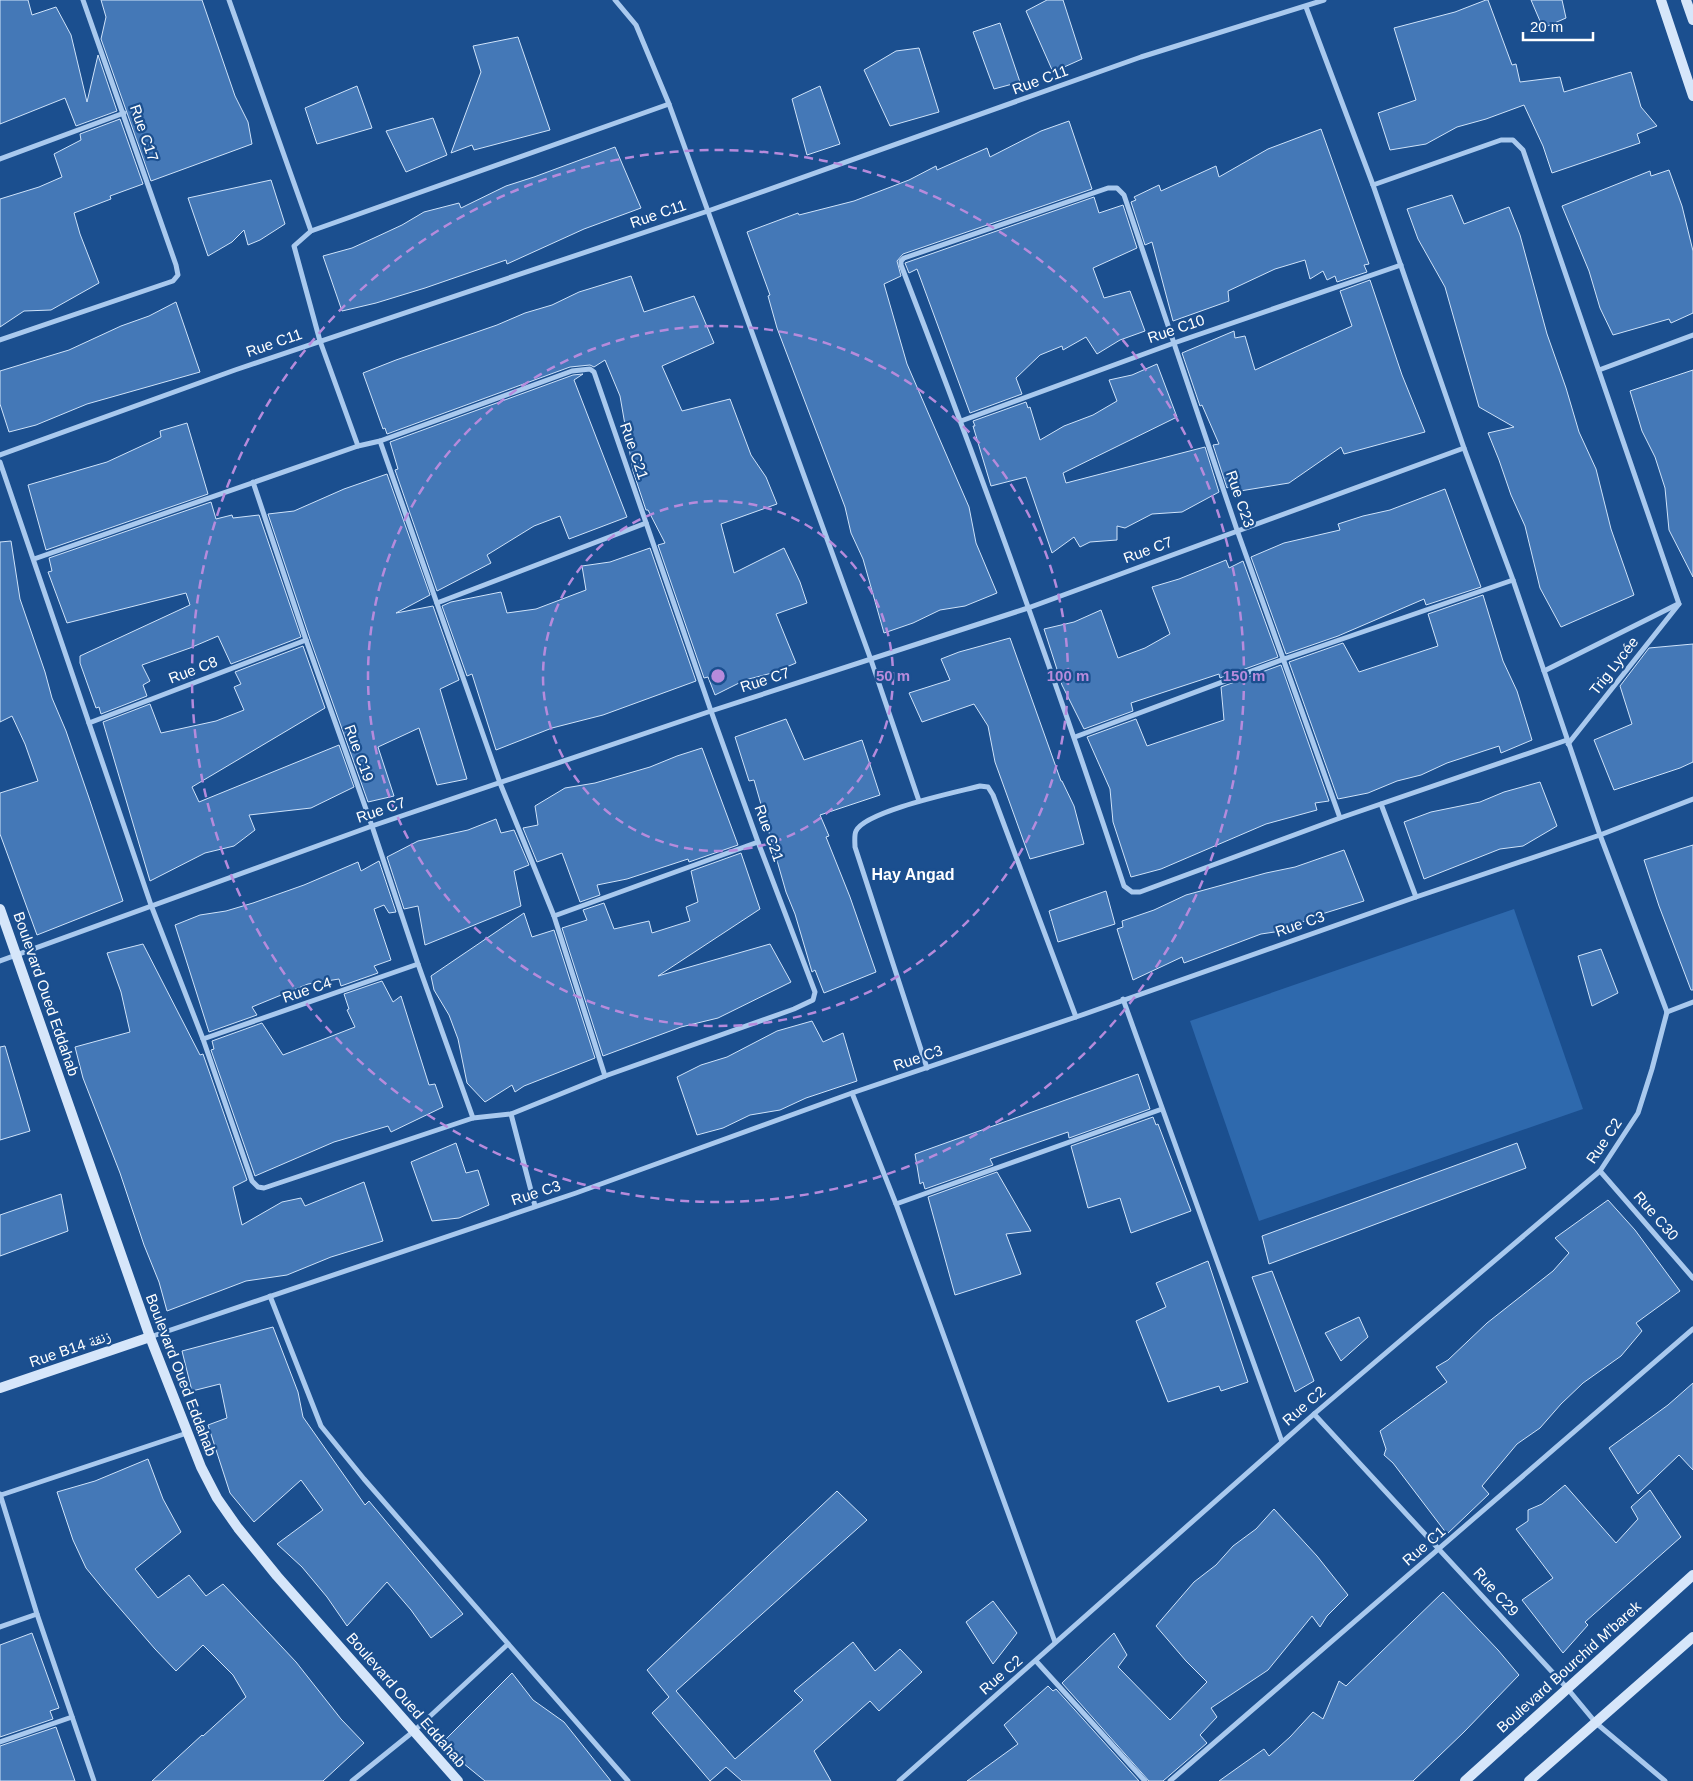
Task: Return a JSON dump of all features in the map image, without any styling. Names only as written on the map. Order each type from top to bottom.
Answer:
[{"type":"street","name":"Rue C17","points":[[0,340],[173,281],[178,275],[84,0]]},
{"type":"street","points":[[229,0],[311,231]]},
{"type":"street","points":[[615,0],[636,25],[669,104],[871,660],[918,801]]},
{"type":"street","name":"Rue C11","points":[[0,455],[226,373],[708,211],[1141,57],[1324,0]]},
{"type":"street","points":[[1661,0],[1693,96]]},
{"type":"street","points":[[1686,0],[1693,20]]},
{"type":"street","points":[[1306,7],[1373,185],[1464,448],[1513,580],[1600,835],[1667,1012],[1693,1002]]},
{"type":"street","points":[[358,446],[320,341],[294,246],[311,231],[669,104]]},
{"type":"street","points":[[0,160],[124,113]]},
{"type":"street","points":[[1373,185],[1501,140],[1513,140],[1523,150],[1679,604],[1544,671]]},
{"type":"street","name":"Rue C23","points":[[961,421],[900,265],[901,261],[904,258],[1108,188],[1117,188],[1124,195],[1237,530],[1340,818]]},
{"type":"street","name":"Rue C10","points":[[961,421],[1174,343],[1401,266]]},
{"type":"street","points":[[1599,370],[1693,335]]},
{"type":"street","name":"Rue C21","points":[[204,1039],[252,1181],[258,1187],[264,1188],[473,1118],[511,1114],[605,1076],[794,1009],[814,1000],[815,992],[711,711],[594,372],[590,369],[572,371],[380,441]]},
{"type":"street","points":[[961,421],[1075,737],[1124,886],[1132,892],[1140,892],[1340,818],[1568,742]]},
{"type":"street","points":[[34,559],[358,446],[380,441],[500,783],[554,916],[605,1076]]},
{"type":"street","name":"Rue C7","points":[[0,961],[372,826],[711,711],[1028,608],[1464,448]]},
{"type":"street","points":[[0,462],[151,905],[204,1039]]},
{"type":"street","name":"Rue C19","points":[[253,482],[418,964],[473,1118]]},
{"type":"street","points":[[437,603],[646,523]]},
{"type":"street","points":[[1075,737],[1284,659],[1513,580]]},
{"type":"street","name":"Trig Lycée","points":[[1568,742],[1679,604]]},
{"type":"street","name":"Rue C8","points":[[89,723],[306,640]]},
{"type":"street","points":[[927,1068],[855,847],[856,832],[864,822],[918,801],[980,786],[988,788],[993,794],[1076,1017]]},
{"type":"street","name":"Rue C3","points":[[150,1338],[535,1206],[852,1093],[1076,1017],[1416,897],[1600,835],[1693,799]]},
{"type":"street","points":[[1381,804],[1416,897]]},
{"type":"street","points":[[554,916],[758,842]]},
{"type":"street","name":"Boulevard Oued Eddahab","points":[[0,909],[150,1338],[201,1467],[217,1498],[238,1528],[277,1576],[458,1781]]},
{"type":"street","name":"Rue C4","points":[[204,1039],[418,964]]},
{"type":"street","points":[[1123,999],[1282,1442]]},
{"type":"street","name":"Rue C2","points":[[899,1781],[1314,1414],[1600,1171],[1638,1113],[1667,1012]]},
{"type":"street","points":[[852,1093],[896,1204],[1055,1642]]},
{"type":"street","points":[[896,1204],[1162,1109]]},
{"type":"street","points":[[511,1114],[535,1206]]},
{"type":"street","name":"Rue C30","points":[[1600,1171],[1693,1278]]},
{"type":"street","points":[[270,1296],[321,1426],[628,1781]]},
{"type":"street","name":"Rue C1","points":[[1170,1781],[1693,1329]]},
{"type":"street","name":"Rue B14 زنقة","points":[[0,1388],[150,1338]]},
{"type":"street","name":"Rue C29","points":[[1314,1414],[1567,1688],[1596,1723],[1666,1781]]},
{"type":"street","points":[[94,1781],[37,1614],[0,1494],[187,1433]]},
{"type":"street","name":"Boulevard Bourchid M'barek","points":[[1465,1781],[1693,1576]]},
{"type":"street","points":[[0,1627],[37,1614]]},
{"type":"street","points":[[1529,1781],[1693,1637]]},
{"type":"street","points":[[352,1781],[414,1731],[508,1644]]},
{"type":"street","points":[[1036,1661],[1145,1781]]},
{"type":"street","points":[[0,1742],[72,1717]]},
{"type":"shaded area","points":[[1514,909],[1583,1109],[1259,1221],[1190,1021]]},
{"type":"building","points":[[0,0],[28,0],[32,15],[56,7],[71,35],[87,102],[98,55],[117,111],[76,126],[65,98],[0,124]]},
{"type":"building","points":[[101,0],[202,0],[235,96],[248,122],[252,144],[151,181],[101,39],[106,17]]},
{"type":"building","points":[[1047,0],[1063,0],[1082,59],[1053,72],[1026,11]]},
{"type":"building","points":[[1488,0],[1512,65],[1516,64],[1520,82],[1560,77],[1564,92],[1631,72],[1641,107],[1657,126],[1637,134],[1640,143],[1552,173],[1543,146],[1524,105],[1457,127],[1426,144],[1390,150],[1378,113],[1416,100],[1394,28],[1455,12]]},
{"type":"building","points":[[1531,0],[1562,0],[1566,18],[1543,28]]},
{"type":"building","points":[[1000,23],[1020,82],[994,89],[973,32]]},
{"type":"building","points":[[518,37],[550,130],[474,150],[472,145],[451,153],[481,72],[473,46]]},
{"type":"building","points":[[919,48],[939,112],[890,126],[864,70],[896,51]]},
{"type":"building","points":[[357,86],[372,128],[317,144],[305,108]]},
{"type":"building","points":[[820,86],[840,144],[807,155],[792,99]]},
{"type":"building","points":[[433,118],[447,155],[406,172],[386,131]]},
{"type":"building","points":[[120,119],[143,184],[110,196],[111,199],[74,213],[99,283],[51,310],[24,311],[0,327],[0,199],[39,187],[62,177],[54,154],[81,140],[80,134]]},
{"type":"building","points":[[1069,121],[1092,189],[903,254],[897,261],[901,276],[884,284],[907,364],[969,507],[976,543],[997,593],[965,606],[940,610],[913,623],[884,633],[863,559],[851,533],[845,507],[777,328],[768,296],[770,295],[747,232],[798,213],[799,215],[854,201],[909,180],[936,166],[937,170],[987,148],[990,157],[1041,131]]},
{"type":"building","points":[[1321,129],[1369,264],[1364,265],[1367,272],[1337,282],[1335,276],[1327,280],[1323,271],[1310,279],[1305,260],[1275,269],[1228,291],[1229,301],[1173,321],[1152,242],[1145,245],[1131,202],[1136,200],[1134,197],[1159,185],[1161,191],[1216,166],[1219,177],[1268,149]]},
{"type":"building","points":[[615,147],[641,208],[584,229],[507,264],[506,260],[425,288],[342,311],[323,256],[352,248],[402,225],[424,212],[459,203],[461,208],[506,186]]},
{"type":"building","points":[[1669,170],[1682,206],[1693,251],[1693,313],[1671,323],[1669,319],[1613,335],[1600,308],[1589,271],[1562,206],[1650,171],[1651,176]]},
{"type":"building","points":[[271,180],[285,224],[260,240],[248,245],[244,230],[232,242],[208,256],[188,198]]},
{"type":"building","points":[[1452,195],[1464,224],[1509,207],[1520,235],[1547,334],[1579,432],[1596,469],[1611,529],[1634,595],[1561,627],[1540,588],[1525,526],[1511,495],[1488,433],[1514,427],[1479,407],[1445,287],[1418,239],[1407,209]]},
{"type":"building","points":[[1094,197],[1099,213],[1123,205],[1137,248],[1093,268],[1104,298],[1130,291],[1145,331],[1120,340],[1097,354],[1086,337],[1063,350],[1062,346],[1040,355],[1016,378],[1022,394],[970,413],[917,269],[909,273],[905,263]]},
{"type":"building","points":[[631,276],[644,312],[694,296],[714,343],[662,366],[682,411],[730,399],[751,455],[766,477],[777,504],[721,524],[734,573],[784,548],[800,582],[807,603],[776,614],[796,663],[772,673],[745,680],[715,695],[708,677],[704,678],[658,545],[665,543],[648,510],[646,510],[633,471],[620,396],[605,360],[594,367],[590,365],[570,367],[387,434],[385,428],[383,429],[363,373],[497,325],[525,313],[552,305],[579,292]]},
{"type":"building","points":[[1370,280],[1402,375],[1425,432],[1344,454],[1341,447],[1289,483],[1240,491],[1236,483],[1227,488],[1213,445],[1219,444],[1202,405],[1200,406],[1182,353],[1234,331],[1235,338],[1245,336],[1255,370],[1352,326],[1340,291]]},
{"type":"building","points":[[176,302],[200,372],[87,404],[36,425],[9,432],[0,404],[0,371],[69,350],[121,326],[149,316]]},
{"type":"building","points":[[1157,364],[1177,417],[1063,473],[1066,483],[1205,447],[1219,492],[1182,512],[1152,514],[1125,528],[1117,526],[1117,540],[1090,542],[1080,547],[1074,537],[1052,553],[1026,477],[991,486],[973,421],[1026,402],[1028,408],[1030,407],[1040,440],[1064,426],[1093,415],[1117,401],[1109,380],[1132,375]]},
{"type":"building","points":[[1693,370],[1693,577],[1669,530],[1665,488],[1655,457],[1642,431],[1630,391]]},
{"type":"building","points":[[583,374],[574,380],[627,517],[569,539],[560,516],[534,526],[487,555],[491,563],[437,591],[395,470],[398,469],[390,442],[573,375]]},
{"type":"building","points":[[187,423],[208,494],[46,550],[28,485],[107,462],[161,437],[160,431]]},
{"type":"building","points":[[387,474],[430,595],[396,613],[433,606],[459,680],[440,689],[467,779],[437,785],[419,728],[378,747],[394,796],[368,802],[268,514],[294,511],[344,489]]},
{"type":"building","points":[[1445,489],[1481,587],[1426,605],[1424,599],[1338,636],[1286,654],[1251,557],[1284,543],[1340,530],[1338,524],[1390,510]]},
{"type":"building","points":[[211,502],[216,519],[232,515],[233,518],[259,515],[301,637],[231,664],[218,636],[142,665],[150,681],[143,685],[147,696],[101,714],[99,707],[96,708],[80,663],[80,656],[190,605],[186,593],[67,623],[48,572],[52,571],[49,558]]},
{"type":"building","points":[[11,541],[20,599],[52,698],[66,731],[123,901],[37,935],[0,834],[0,793],[38,781],[25,744],[12,716],[0,722],[0,542]]},
{"type":"building","points":[[650,548],[696,681],[603,715],[552,728],[496,750],[472,674],[467,676],[442,606],[451,602],[501,592],[507,613],[536,609],[586,590],[582,566],[610,562]]},
{"type":"building","points":[[1226,560],[1229,568],[1243,561],[1278,657],[1220,678],[1219,674],[1131,703],[1133,711],[1084,729],[1062,685],[1044,629],[1074,622],[1101,610],[1118,658],[1145,648],[1170,634],[1152,587],[1179,579]]},
{"type":"building","points":[[1483,595],[1503,661],[1517,691],[1532,740],[1501,753],[1499,746],[1447,763],[1421,775],[1397,781],[1368,793],[1338,799],[1289,662],[1343,643],[1359,672],[1438,646],[1428,614]]},
{"type":"building","points":[[1010,638],[1061,781],[1074,806],[1084,844],[1030,859],[995,762],[988,726],[974,704],[922,722],[909,693],[950,680],[941,659]]},
{"type":"building","points":[[1693,644],[1693,762],[1614,790],[1594,740],[1632,724],[1620,686],[1649,648]]},
{"type":"building","points":[[303,646],[325,708],[192,787],[199,802],[339,745],[354,787],[311,808],[249,815],[255,830],[234,846],[205,853],[150,881],[103,722],[150,704],[161,733],[216,721],[244,710],[234,687],[241,684],[235,672]]},
{"type":"building","points":[[1281,665],[1329,801],[1315,803],[1317,810],[1266,824],[1161,869],[1131,877],[1113,822],[1110,789],[1087,737],[1136,719],[1147,746],[1224,720],[1221,687]]},
{"type":"building","points":[[786,719],[804,760],[862,740],[880,795],[820,815],[829,836],[826,837],[850,897],[876,972],[824,993],[815,970],[812,972],[795,914],[786,892],[754,780],[749,781],[735,737]]},
{"type":"building","points":[[702,748],[738,845],[689,862],[688,859],[627,879],[597,885],[600,895],[580,902],[562,853],[537,862],[523,828],[538,825],[535,806],[565,788],[595,783],[650,767]]},
{"type":"building","points":[[1540,782],[1557,826],[1523,846],[1500,849],[1424,879],[1404,822],[1431,812],[1480,802],[1504,792]]},
{"type":"building","points":[[496,819],[501,833],[514,830],[529,865],[514,871],[521,906],[425,945],[418,906],[404,909],[387,857],[418,841],[468,830]]},
{"type":"building","points":[[1693,845],[1693,990],[1691,990],[1659,906],[1644,860]]},
{"type":"building","points":[[1344,850],[1364,901],[1312,917],[1288,930],[1261,934],[1184,963],[1182,957],[1133,980],[1117,929],[1123,927],[1122,921],[1154,910],[1186,895],[1295,867]]},
{"type":"building","points":[[741,853],[760,909],[658,976],[770,944],[791,982],[718,1018],[681,1027],[603,1056],[562,928],[587,920],[583,910],[604,903],[614,929],[649,921],[652,933],[690,921],[686,907],[698,902],[691,871]]},
{"type":"building","points":[[379,861],[396,912],[389,913],[384,905],[374,909],[391,960],[374,966],[378,973],[341,986],[339,979],[308,984],[252,1007],[257,1015],[209,1032],[175,925],[200,915],[226,911],[253,903],[304,885],[358,862],[361,871]]},
{"type":"building","points":[[1106,891],[1115,924],[1058,942],[1049,911]]},
{"type":"building","points":[[524,913],[532,937],[554,930],[595,1058],[524,1086],[515,1092],[512,1085],[485,1102],[467,1083],[458,1039],[449,1015],[434,990],[431,976]]},
{"type":"building","points":[[143,944],[200,1055],[203,1054],[247,1180],[233,1187],[242,1225],[282,1202],[301,1198],[305,1206],[364,1182],[383,1241],[331,1257],[287,1275],[246,1281],[167,1311],[159,1282],[144,1245],[120,1173],[83,1078],[75,1047],[130,1032],[121,992],[107,953]]},
{"type":"building","points":[[1601,949],[1618,993],[1592,1006],[1578,956]]},
{"type":"building","points":[[382,981],[393,1002],[401,996],[429,1085],[435,1084],[443,1107],[391,1132],[388,1126],[334,1142],[255,1176],[211,1050],[214,1049],[212,1041],[262,1023],[283,1055],[355,1027],[347,1010],[349,1009],[344,994]]},
{"type":"building","points":[[812,1021],[823,1042],[843,1033],[857,1081],[806,1098],[780,1110],[750,1115],[723,1128],[697,1135],[677,1077],[701,1065],[727,1057],[777,1031]]},
{"type":"building","points":[[5,1046],[30,1131],[0,1140],[0,1047]]},
{"type":"building","points":[[1138,1074],[1150,1109],[1069,1138],[1068,1132],[990,1159],[993,1165],[925,1189],[923,1182],[920,1184],[915,1154]]},
{"type":"building","points":[[1153,1117],[1156,1125],[1158,1124],[1191,1211],[1131,1233],[1120,1198],[1088,1208],[1071,1146]]},
{"type":"building","points":[[456,1143],[466,1173],[478,1170],[489,1205],[459,1218],[432,1221],[411,1162]]},
{"type":"building","points":[[1517,1143],[1526,1168],[1269,1264],[1262,1236]]},
{"type":"building","points":[[997,1172],[1031,1231],[1006,1234],[1021,1274],[955,1295],[928,1197]]},
{"type":"building","points":[[61,1194],[68,1231],[0,1256],[0,1215]]},
{"type":"building","points":[[1608,1200],[1635,1230],[1680,1291],[1636,1323],[1642,1331],[1621,1356],[1583,1383],[1540,1428],[1517,1444],[1482,1486],[1489,1494],[1447,1534],[1393,1463],[1384,1455],[1386,1449],[1380,1431],[1447,1382],[1436,1367],[1448,1360],[1487,1323],[1553,1271],[1569,1253],[1555,1238]]},
{"type":"building","points":[[1208,1261],[1248,1382],[1221,1391],[1219,1386],[1168,1402],[1136,1321],[1166,1307],[1156,1283]]},
{"type":"building","points":[[1272,1271],[1314,1381],[1295,1392],[1252,1277]]},
{"type":"building","points":[[1359,1317],[1368,1337],[1341,1361],[1325,1333]]},
{"type":"building","points":[[273,1327],[298,1392],[303,1417],[365,1505],[369,1501],[463,1614],[431,1638],[411,1610],[387,1582],[347,1626],[327,1597],[302,1567],[277,1544],[323,1510],[301,1480],[254,1522],[230,1493],[208,1425],[227,1418],[220,1384],[192,1391],[182,1351]]},
{"type":"building","points":[[1693,1383],[1693,1470],[1679,1455],[1638,1494],[1609,1448],[1668,1405]]},
{"type":"building","points":[[148,1459],[163,1499],[181,1532],[135,1569],[158,1598],[189,1575],[206,1596],[223,1584],[296,1662],[341,1719],[364,1743],[323,1781],[152,1781],[246,1697],[233,1675],[203,1645],[176,1671],[86,1568],[73,1540],[57,1492],[95,1481]]},
{"type":"building","points":[[1565,1485],[1616,1543],[1638,1519],[1631,1507],[1650,1490],[1681,1537],[1585,1622],[1588,1625],[1563,1653],[1522,1600],[1553,1578],[1516,1529],[1528,1521],[1528,1510],[1542,1504]]},
{"type":"building","points":[[837,1491],[867,1520],[676,1691],[735,1759],[803,1700],[794,1691],[853,1642],[875,1671],[900,1649],[922,1672],[879,1711],[870,1701],[814,1751],[831,1781],[742,1781],[726,1767],[710,1781],[652,1713],[669,1697],[647,1670]]},
{"type":"building","points":[[1274,1509],[1317,1556],[1348,1595],[1327,1616],[1320,1627],[1312,1616],[1268,1670],[1211,1708],[1217,1717],[1200,1735],[1207,1743],[1163,1781],[1149,1781],[1062,1683],[1114,1633],[1127,1655],[1118,1667],[1170,1720],[1207,1682],[1156,1626],[1194,1582],[1216,1565],[1233,1546],[1256,1529]]},
{"type":"building","points":[[1443,1592],[1519,1675],[1413,1781],[1219,1781],[1264,1749],[1269,1756],[1313,1712],[1323,1719],[1339,1681],[1346,1686]]},
{"type":"building","points":[[993,1601],[1017,1633],[993,1664],[966,1622]]},
{"type":"building","points":[[32,1633],[59,1708],[50,1711],[53,1719],[0,1737],[0,1645]]},
{"type":"building","points":[[512,1673],[533,1700],[564,1722],[611,1781],[485,1781],[463,1763],[445,1740]]},
{"type":"building","points":[[1048,1686],[1053,1691],[1056,1689],[1139,1781],[967,1781],[1018,1744],[1004,1725]]},
{"type":"building","points":[[56,1727],[75,1781],[0,1781],[0,1746]]},
{"type":"district","name":"Hay Angad","points":[[913,874]]}]
